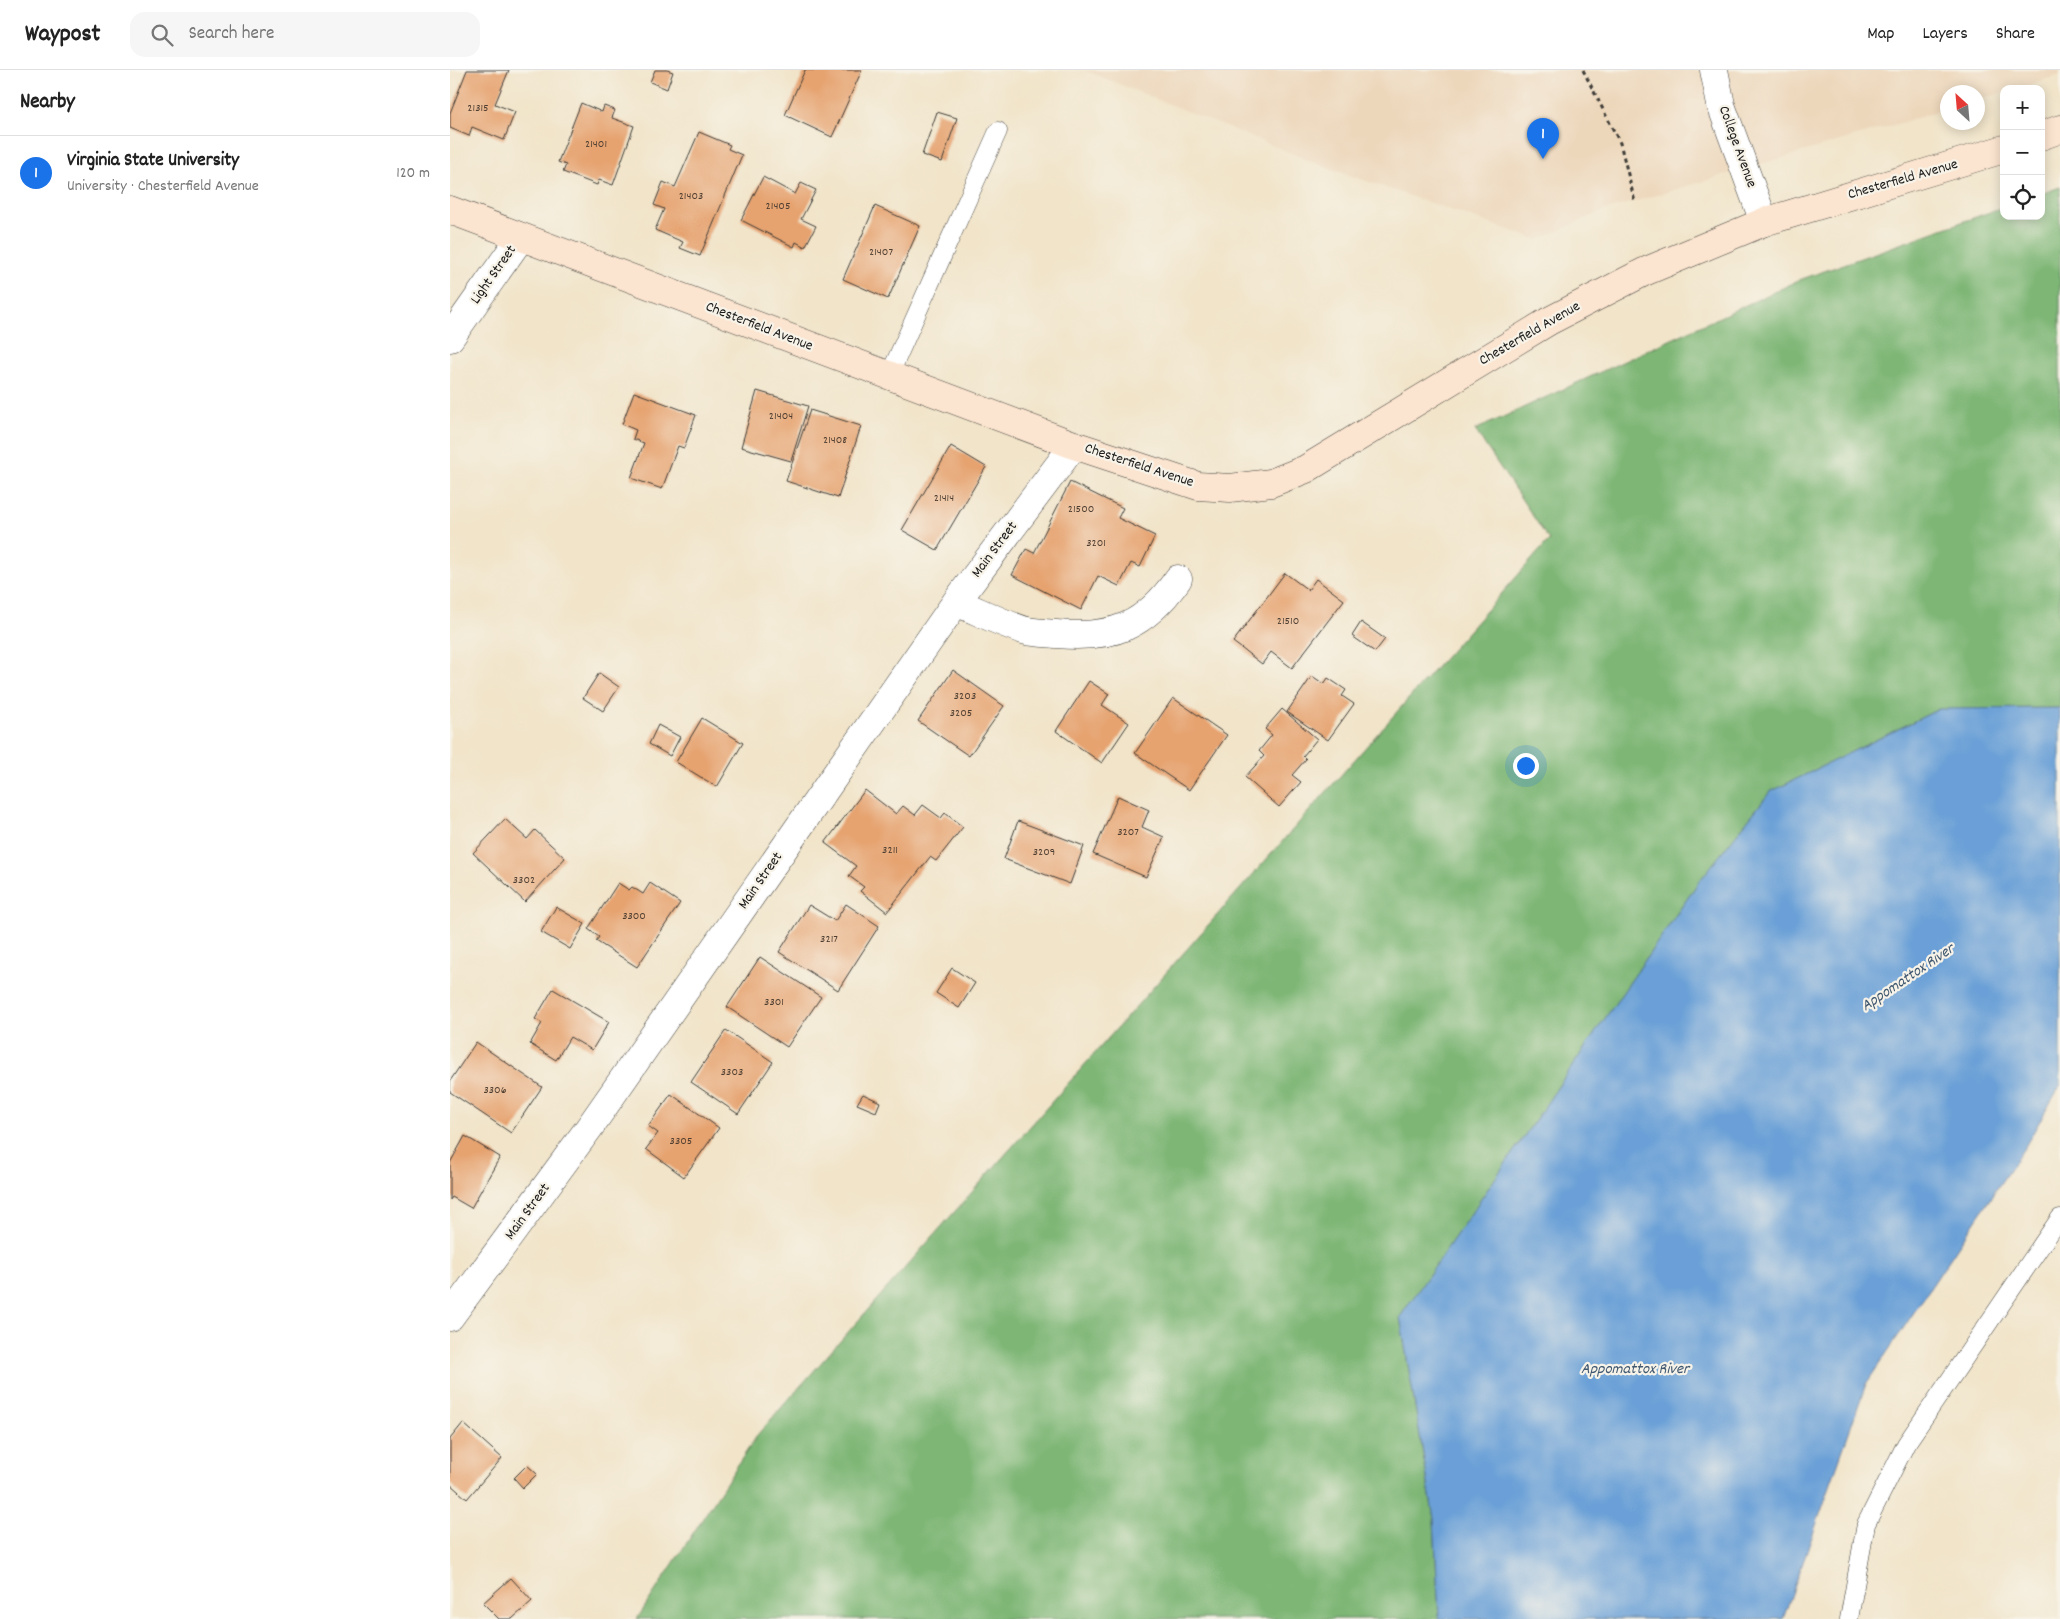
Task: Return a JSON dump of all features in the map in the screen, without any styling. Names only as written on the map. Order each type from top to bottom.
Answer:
[{"type":"main road","points":[[2045,135],[2060,129]]},
{"type":"main road","name":"Chesterfield Avenue","points":[[450,210],[1074,445],[1198,486],[1230,488],[1271,483],[1306,469],[1549,321],[1644,272],[1764,222],[2000,150]]},
{"type":"street","name":"College Avenue","points":[[1714,70],[1721,105],[1764,222]]},
{"type":"street","name":"Light Street","points":[[450,338],[521,237]]},
{"type":"street","name":"Main Street","points":[[450,1318],[589,1128],[956,602],[1074,445]]},
{"type":"street","points":[[956,602],[1027,631],[1074,635],[1112,632],[1140,619],[1164,600],[1178,579]]},
{"type":"lane","points":[[889,376],[998,131]]},
{"type":"lane","points":[[1849,1619],[1866,1524],[1906,1444],[2060,1218]]},
{"type":"path","points":[[1583,70],[1620,143],[1635,202]]},
{"type":"shaded area","points":[[1084,70],[2060,70],[2060,75],[2028,85],[2000,85],[2000,93],[1985,98],[1985,85],[1940,85],[1940,111],[1606,210],[1538,240],[1326,167]]},
{"type":"green space","points":[[2060,187],[2060,708],[1939,709],[1770,792],[1698,883],[1400,1317],[1434,1519],[1439,1619],[637,1619],[758,1434],[1549,540],[1475,430],[1802,279],[2000,208],[2000,220],[2045,220],[2045,193]]},
{"type":"water","name":"Appomattox River","points":[[2060,708],[2060,1086],[2026,1145],[1866,1384],[1783,1619],[1439,1619],[1434,1519],[1400,1317],[1698,883],[1770,792],[1939,709]]},
{"type":"building","points":[[467,70],[509,70],[495,104],[515,112],[504,140],[472,127],[469,136],[450,128],[450,113]]},
{"type":"building","points":[[655,70],[673,72],[667,89],[650,82]]},
{"type":"building","points":[[805,70],[862,70],[832,137],[785,115]]},
{"type":"building","points":[[581,103],[602,112],[604,106],[615,110],[612,118],[634,126],[613,185],[599,180],[597,185],[563,172],[566,165],[558,162]]},
{"type":"building","points":[[937,112],[957,118],[942,162],[922,155]]},
{"type":"building","points":[[699,132],[730,145],[728,149],[742,155],[700,256],[680,248],[683,242],[655,230],[664,209],[654,205],[663,182],[675,187]]},
{"type":"building","points":[[763,177],[795,194],[801,183],[816,190],[801,219],[816,226],[805,247],[796,242],[794,247],[741,220]]},
{"type":"building","points":[[875,206],[920,226],[888,299],[843,279]]},
{"type":"building","points":[[757,391],[808,406],[791,461],[741,447]]},
{"type":"building","points":[[634,392],[696,415],[684,448],[678,446],[662,489],[631,478],[644,443],[633,439],[636,430],[622,424]]},
{"type":"building","points":[[810,410],[861,426],[838,498],[786,481]]},
{"type":"building","points":[[951,446],[986,467],[937,550],[902,530]]},
{"type":"building","points":[[1070,482],[1123,508],[1118,518],[1155,536],[1140,567],[1131,563],[1119,586],[1098,576],[1081,610],[1012,575],[1026,549],[1034,553]]},
{"type":"building","points":[[1285,573],[1308,590],[1316,579],[1344,600],[1292,668],[1271,652],[1262,664],[1233,642]]},
{"type":"building","points":[[1361,622],[1385,639],[1375,652],[1352,636]]},
{"type":"building","points":[[953,670],[1004,706],[969,756],[918,721]]},
{"type":"building","points":[[599,673],[619,687],[603,711],[583,698]]},
{"type":"building","points":[[1312,676],[1324,684],[1328,678],[1346,690],[1342,696],[1354,704],[1328,740],[1287,712]]},
{"type":"building","points":[[1089,681],[1109,694],[1102,705],[1129,723],[1102,763],[1056,731]]},
{"type":"building","points":[[1173,698],[1227,735],[1189,790],[1135,753]]},
{"type":"building","points":[[1282,709],[1317,739],[1303,756],[1306,759],[1292,775],[1301,782],[1279,807],[1245,777],[1264,756],[1259,751],[1272,735],[1265,729]]},
{"type":"building","points":[[702,718],[743,743],[717,787],[676,762]]},
{"type":"building","points":[[658,725],[680,737],[670,756],[649,744]]},
{"type":"building","points":[[865,790],[896,814],[903,806],[915,815],[923,805],[941,818],[945,813],[963,827],[936,861],[930,857],[887,912],[860,891],[864,887],[849,876],[856,866],[825,843]]},
{"type":"building","points":[[1118,796],[1149,810],[1142,827],[1164,837],[1146,877],[1093,854]]},
{"type":"building","points":[[505,819],[527,839],[535,830],[565,858],[525,902],[473,853]]},
{"type":"building","points":[[1018,821],[1084,846],[1070,884],[1004,859]]},
{"type":"building","points":[[618,883],[629,890],[632,887],[643,894],[650,883],[680,903],[637,967],[596,941],[599,937],[588,929]]},
{"type":"building","points":[[846,904],[879,926],[838,990],[779,952],[809,905],[835,921]]},
{"type":"building","points":[[556,907],[585,924],[570,949],[541,932]]},
{"type":"building","points":[[760,957],[821,997],[787,1047],[727,1007]]},
{"type":"building","points":[[952,968],[975,983],[959,1008],[936,993]]},
{"type":"building","points":[[553,989],[609,1022],[592,1050],[570,1037],[556,1060],[530,1044],[542,1023],[535,1019]]},
{"type":"building","points":[[726,1030],[773,1062],[738,1114],[691,1082]]},
{"type":"building","points":[[476,1042],[542,1087],[511,1133],[450,1092],[450,1081]]},
{"type":"building","points":[[671,1094],[719,1128],[684,1177],[646,1149],[658,1133],[648,1126]]},
{"type":"building","points":[[863,1094],[880,1102],[876,1112],[857,1104]]},
{"type":"building","points":[[465,1136],[500,1157],[471,1208],[452,1197],[450,1200],[450,1163]]},
{"type":"building","points":[[463,1423],[502,1458],[467,1499],[450,1484],[450,1439]]},
{"type":"building","points":[[527,1465],[537,1474],[523,1488],[514,1478]]},
{"type":"building","points":[[511,1578],[532,1601],[512,1619],[499,1619],[483,1603]]},
{"type":"place","name":"Virginia State University","points":[[1543,159]]}]
